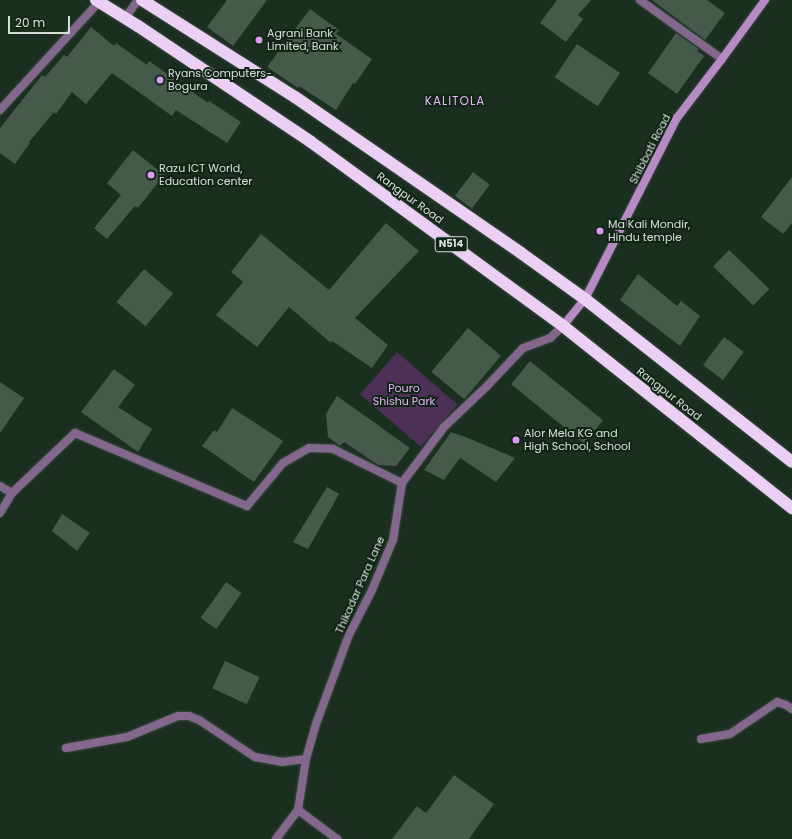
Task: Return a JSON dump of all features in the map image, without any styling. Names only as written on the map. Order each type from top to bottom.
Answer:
[{"type":"highway","name":"Rangpur Road","points":[[142,0],[295,97],[585,299],[792,462]]},
{"type":"highway","name":"Rangpur Road","points":[[97,1],[125,18],[311,142],[563,326],[792,508]]},
{"type":"street","points":[[125,18],[138,0]]},
{"type":"street","points":[[640,0],[722,59]]},
{"type":"street","name":"Shibbati Road","points":[[563,326],[585,299],[677,118],[765,0]]},
{"type":"street","points":[[0,110],[97,1]]},
{"type":"street","name":"Thikadar Para Lane","points":[[276,839],[298,810],[306,759],[316,724],[349,635],[372,590],[393,540],[402,482],[444,427],[487,386],[523,348],[550,338],[563,326]]},
{"type":"street","points":[[0,513],[12,493],[75,433],[247,506],[283,463],[308,448],[333,449],[402,482]]},
{"type":"street","points":[[0,486],[12,493]]},
{"type":"street","points":[[701,739],[730,734],[776,702],[786,704],[792,709]]},
{"type":"street","points":[[66,748],[127,737],[178,716],[189,716],[199,720],[255,757],[282,762],[306,759]]},
{"type":"street","points":[[298,810],[337,839]]},
{"type":"green space","name":"Pouro Shishu Park","points":[[397,352],[457,404],[421,447],[360,394]]},
{"type":"building","points":[[227,0],[267,0],[233,46],[207,27]]},
{"type":"building","points":[[557,0],[591,0],[578,15],[583,19],[566,42],[540,23]]},
{"type":"building","points":[[652,0],[707,0],[725,13],[705,40]]},
{"type":"building","points":[[310,9],[339,30],[336,34],[372,59],[355,84],[353,83],[336,110],[299,86],[298,88],[267,67]]},
{"type":"building","points":[[91,27],[114,46],[116,43],[147,65],[149,61],[208,103],[209,101],[241,122],[227,143],[176,110],[172,116],[112,73],[86,104],[72,92],[56,114],[54,112],[29,142],[30,143],[15,164],[0,153],[0,128],[42,75],[45,77],[64,55],[67,57]]},
{"type":"building","points":[[676,33],[699,49],[697,51],[704,56],[677,94],[648,73]]},
{"type":"building","points":[[577,44],[620,73],[598,106],[555,77]]},
{"type":"building","points":[[133,150],[164,175],[138,208],[135,206],[107,239],[94,228],[121,195],[107,183]]},
{"type":"building","points":[[473,172],[490,185],[472,209],[455,196]]},
{"type":"building","points":[[792,177],[792,223],[783,234],[761,217]]},
{"type":"building","points":[[386,223],[419,251],[355,318],[388,345],[372,368],[332,341],[331,343],[289,307],[257,347],[216,315],[243,282],[231,272],[261,234],[329,290]]},
{"type":"building","points":[[729,250],[769,289],[753,305],[713,267]]},
{"type":"building","points":[[144,269],[173,293],[145,326],[116,302]]},
{"type":"building","points":[[638,274],[677,306],[681,301],[700,316],[680,346],[620,300]]},
{"type":"building","points":[[468,328],[501,356],[464,399],[431,372]]},
{"type":"building","points":[[724,337],[744,352],[723,380],[703,365]]},
{"type":"building","points":[[530,361],[603,420],[584,443],[511,384]]},
{"type":"building","points":[[114,369],[135,385],[118,407],[152,429],[138,452],[81,412]]},
{"type":"building","points":[[0,382],[24,398],[0,433]]},
{"type":"building","points":[[337,396],[410,448],[396,466],[378,465],[344,442],[340,446],[328,437],[326,414]]},
{"type":"building","points":[[232,408],[283,441],[254,482],[202,446],[214,430],[217,432]]},
{"type":"building","points":[[451,432],[515,458],[496,482],[460,458],[444,480],[424,470]]},
{"type":"building","points":[[327,487],[339,494],[308,549],[293,542]]},
{"type":"building","points":[[62,514],[90,533],[77,551],[52,531]]},
{"type":"building","points":[[226,582],[242,593],[216,629],[201,618]]},
{"type":"building","points":[[225,661],[259,677],[247,704],[212,688]]},
{"type":"building","points":[[454,775],[494,804],[469,839],[392,839],[417,806],[426,813]]},
{"type":"place","name":"Agrani Bank Limited, Bank","points":[[259,40]]},
{"type":"place","name":"Ryans Computers- Bogura","points":[[160,80]]},
{"type":"place","name":"Razu ICT World, Education center","points":[[151,175]]},
{"type":"place","name":"Ma Kali Mondir, Hindu temple","points":[[600,231]]},
{"type":"place","name":"Alor Mela KG and High School, School","points":[[516,440]]},
{"type":"district","name":"KALITOLA","points":[[455,101]]}]
